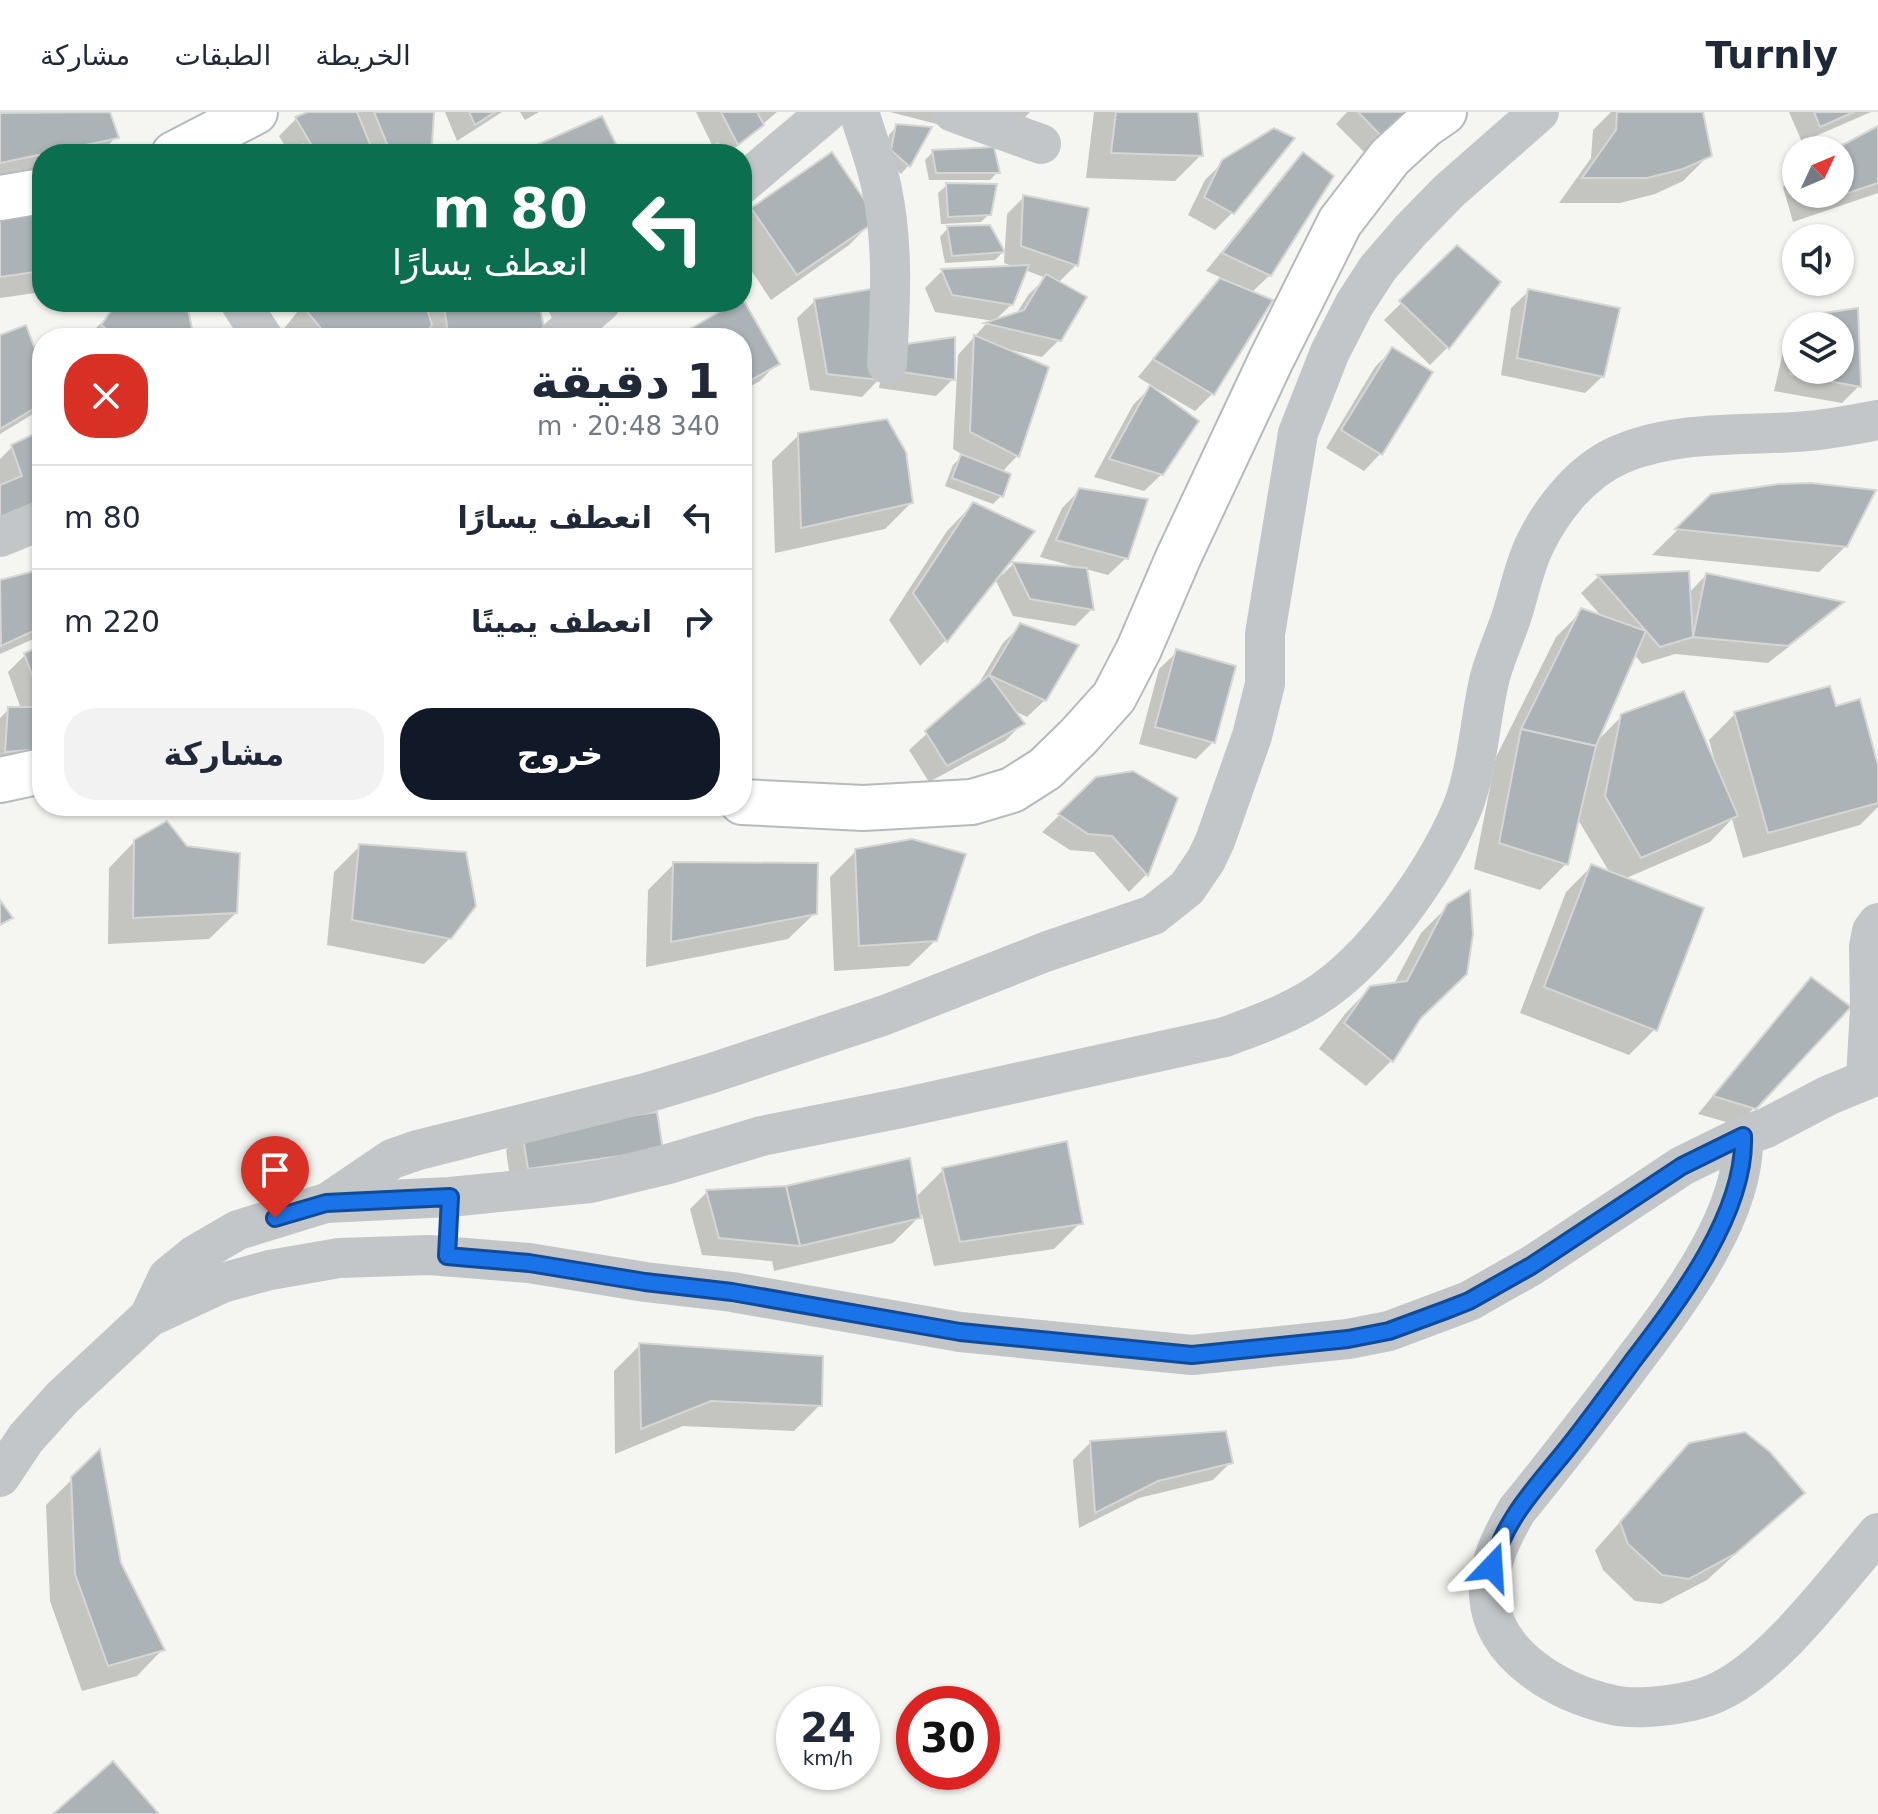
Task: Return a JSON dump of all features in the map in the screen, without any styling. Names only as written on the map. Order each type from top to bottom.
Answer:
[{"type":"street","points":[[193,144],[255,112]]},
{"type":"street","points":[[752,176],[827,112]]},
{"type":"street","points":[[859,112],[882,188],[889,235],[887,364]]},
{"type":"street","points":[[953,112],[1041,144]]},
{"type":"street","points":[[752,802],[863,808],[972,802],[1012,790],[1045,769],[1078,737],[1114,697],[1139,649],[1271,360],[1340,222],[1390,157],[1444,112]]},
{"type":"street","points":[[326,1203],[392,1159],[671,1086],[885,1015],[1045,952],[1153,915],[1187,888],[1211,851],[1252,736],[1265,684],[1265,634],[1298,433],[1330,352],[1354,305],[1378,268],[1449,191],[1539,112]]},
{"type":"street","points":[[0,198],[32,193]]},
{"type":"street","points":[[571,328],[589,312]]},
{"type":"street","points":[[149,1317],[168,1277],[195,1255],[238,1230],[326,1203],[450,1197],[590,1183],[762,1136],[1225,1037],[1261,1024],[1312,999],[1339,980],[1387,930],[1431,865],[1462,809],[1489,680],[1535,545],[1561,501],[1594,469],[1620,454],[1660,442],[1734,433],[1797,432],[1878,420]]},
{"type":"street","points":[[0,537],[32,524]]},
{"type":"street","points":[[0,780],[32,773]]},
{"type":"street","points":[[0,1477],[26,1438],[62,1398],[149,1317],[222,1283],[270,1270],[339,1258],[447,1256],[529,1263],[645,1282],[732,1292],[960,1332],[1192,1355],[1348,1339],[1389,1331],[1469,1301],[1531,1266],[1682,1166],[1872,1077],[1869,947],[1872,931],[1878,923]]},
{"type":"street","points":[[1743,1136],[1744,1152],[1718,1234],[1682,1297],[1517,1510],[1499,1542],[1489,1595],[1496,1625],[1515,1653],[1538,1673],[1561,1686],[1615,1706],[1679,1702],[1719,1692],[1746,1674],[1783,1642],[1878,1533]]},
{"type":"street","points":[[447,1256],[450,1197]]},
{"type":"building","points":[[110,112],[119,138],[90,144],[32,144],[32,156],[0,163],[0,113]]},
{"type":"building","points":[[308,112],[357,112],[370,144],[311,144],[295,117]]},
{"type":"building","points":[[374,112],[434,112],[432,144],[387,144]]},
{"type":"building","points":[[469,112],[495,112],[475,125]]},
{"type":"building","points":[[721,112],[757,112],[764,125],[737,144]]},
{"type":"building","points":[[1116,112],[1198,112],[1203,156],[1111,153]]},
{"type":"building","points":[[1358,112],[1417,112],[1387,142]]},
{"type":"building","points":[[1617,112],[1703,112],[1712,156],[1683,169],[1647,178],[1582,178],[1616,130]]},
{"type":"building","points":[[1814,112],[1854,112],[1820,127]]},
{"type":"building","points":[[602,116],[616,144],[539,144]]},
{"type":"building","points":[[896,124],[932,127],[910,167],[891,150]]},
{"type":"building","points":[[1878,126],[1878,183],[1854,191],[1854,139]]},
{"type":"building","points":[[1274,128],[1295,138],[1234,214],[1204,197],[1222,160]]},
{"type":"building","points":[[994,147],[1000,173],[936,173],[932,150]]},
{"type":"building","points":[[832,152],[878,220],[797,275],[752,207]]},
{"type":"building","points":[[1303,152],[1334,176],[1271,276],[1222,253]]},
{"type":"building","points":[[946,183],[997,184],[991,215],[948,217]]},
{"type":"building","points":[[1023,195],[1089,208],[1078,266],[1021,246]]},
{"type":"building","points":[[32,210],[32,272],[0,277],[0,215]]},
{"type":"building","points":[[990,225],[1005,252],[952,256],[947,226]]},
{"type":"building","points":[[1457,245],[1501,282],[1449,349],[1399,301]]},
{"type":"building","points":[[1029,265],[1013,305],[952,295],[941,269]]},
{"type":"building","points":[[1046,274],[1087,297],[1061,341],[984,323],[1024,310]]},
{"type":"building","points":[[1220,278],[1273,300],[1214,395],[1153,359]]},
{"type":"building","points":[[871,289],[881,380],[827,374],[814,299]]},
{"type":"building","points":[[1528,289],[1620,308],[1604,377],[1517,358]]},
{"type":"building","points":[[1858,308],[1861,387],[1845,384],[1854,384],[1854,312],[1831,312]]},
{"type":"building","points":[[110,312],[189,312],[192,328],[105,328],[101,325]]},
{"type":"building","points":[[307,312],[428,312],[432,325],[430,328],[321,328]]},
{"type":"building","points":[[445,312],[541,312],[544,327],[543,328],[447,328]]},
{"type":"building","points":[[720,312],[750,312],[780,364],[752,379],[752,328],[692,328]]},
{"type":"building","points":[[26,325],[32,341],[32,410],[0,429],[0,335]]},
{"type":"building","points":[[974,335],[1049,367],[1019,457],[970,432]]},
{"type":"building","points":[[955,337],[955,380],[895,371],[900,345]]},
{"type":"building","points":[[1392,347],[1433,372],[1382,455],[1341,430]]},
{"type":"building","points":[[1150,385],[1199,421],[1163,475],[1109,459]]},
{"type":"building","points":[[887,419],[906,452],[913,503],[801,528],[798,433]]},
{"type":"building","points":[[32,435],[32,512],[0,526],[0,485],[22,476],[11,445]]},
{"type":"building","points":[[961,454],[1011,474],[1003,497],[952,478]]},
{"type":"building","points":[[1811,483],[1876,490],[1847,547],[1675,529],[1711,494],[1779,484]]},
{"type":"building","points":[[1079,488],[1148,499],[1128,559],[1056,540]]},
{"type":"building","points":[[973,502],[1035,531],[947,642],[913,593]]},
{"type":"building","points":[[1012,562],[1087,568],[1094,610],[1030,599]]},
{"type":"building","points":[[1689,571],[1693,637],[1660,647],[1597,575]]},
{"type":"building","points":[[32,572],[32,632],[1,646],[0,580]]},
{"type":"building","points":[[1706,573],[1844,602],[1788,646],[1693,637]]},
{"type":"building","points":[[1581,608],[1646,631],[1596,746],[1521,729]]},
{"type":"building","points":[[1020,623],[1079,645],[1046,701],[989,675]]},
{"type":"building","points":[[1176,649],[1236,666],[1215,743],[1155,727]]},
{"type":"building","points":[[32,650],[32,675],[24,653]]},
{"type":"building","points":[[989,675],[1025,724],[947,766],[925,731]]},
{"type":"building","points":[[1830,686],[1836,706],[1860,699],[1878,765],[1878,803],[1768,833],[1734,712]]},
{"type":"building","points":[[1684,691],[1738,816],[1641,858],[1605,796],[1621,714]]},
{"type":"building","points":[[8,707],[32,707],[32,750],[5,752]]},
{"type":"building","points":[[1521,729],[1596,746],[1568,865],[1499,843]]},
{"type":"building","points":[[1133,771],[1178,798],[1148,876],[1112,836],[1088,834],[1058,814],[1096,777]]},
{"type":"building","points":[[167,821],[187,846],[240,853],[237,913],[133,918],[134,840]]},
{"type":"building","points":[[912,839],[966,854],[937,941],[859,946],[855,849]]},
{"type":"building","points":[[359,844],[466,852],[476,906],[451,939],[352,920]]},
{"type":"building","points":[[673,862],[818,863],[817,914],[671,942]]},
{"type":"building","points":[[1591,864],[1704,908],[1657,1031],[1544,987]]},
{"type":"building","points":[[1470,890],[1473,934],[1467,974],[1421,1018],[1393,1062],[1344,1023],[1370,986],[1407,981],[1447,904]]},
{"type":"building","points":[[0,900],[13,918],[0,925]]},
{"type":"building","points":[[1811,977],[1851,1007],[1756,1109],[1713,1096]]},
{"type":"building","points":[[657,1112],[663,1150],[528,1169],[522,1131]]},
{"type":"building","points":[[1067,1141],[1083,1224],[960,1242],[942,1168]]},
{"type":"building","points":[[910,1158],[921,1218],[800,1246],[786,1186]]},
{"type":"building","points":[[786,1186],[800,1246],[719,1238],[706,1190]]},
{"type":"building","points":[[639,1343],[823,1356],[822,1406],[711,1401],[641,1429]]},
{"type":"building","points":[[1226,1431],[1233,1463],[1158,1481],[1095,1513],[1090,1441]]},
{"type":"building","points":[[1745,1432],[1770,1452],[1805,1493],[1735,1554],[1689,1579],[1662,1575],[1628,1544],[1620,1522],[1689,1443]]},
{"type":"building","points":[[100,1449],[121,1563],[165,1650],[108,1666],[75,1574],[71,1477]]},
{"type":"building","points":[[113,1761],[159,1814],[53,1814]]},
{"type":"route","points":[[275,1218],[326,1203],[450,1197],[447,1256],[529,1263],[645,1282],[732,1292],[960,1332],[1192,1355],[1348,1339],[1389,1331],[1469,1301],[1531,1266],[1682,1166],[1743,1136],[1744,1152],[1718,1234],[1682,1297],[1517,1510],[1499,1542],[1492,1567]]}]
